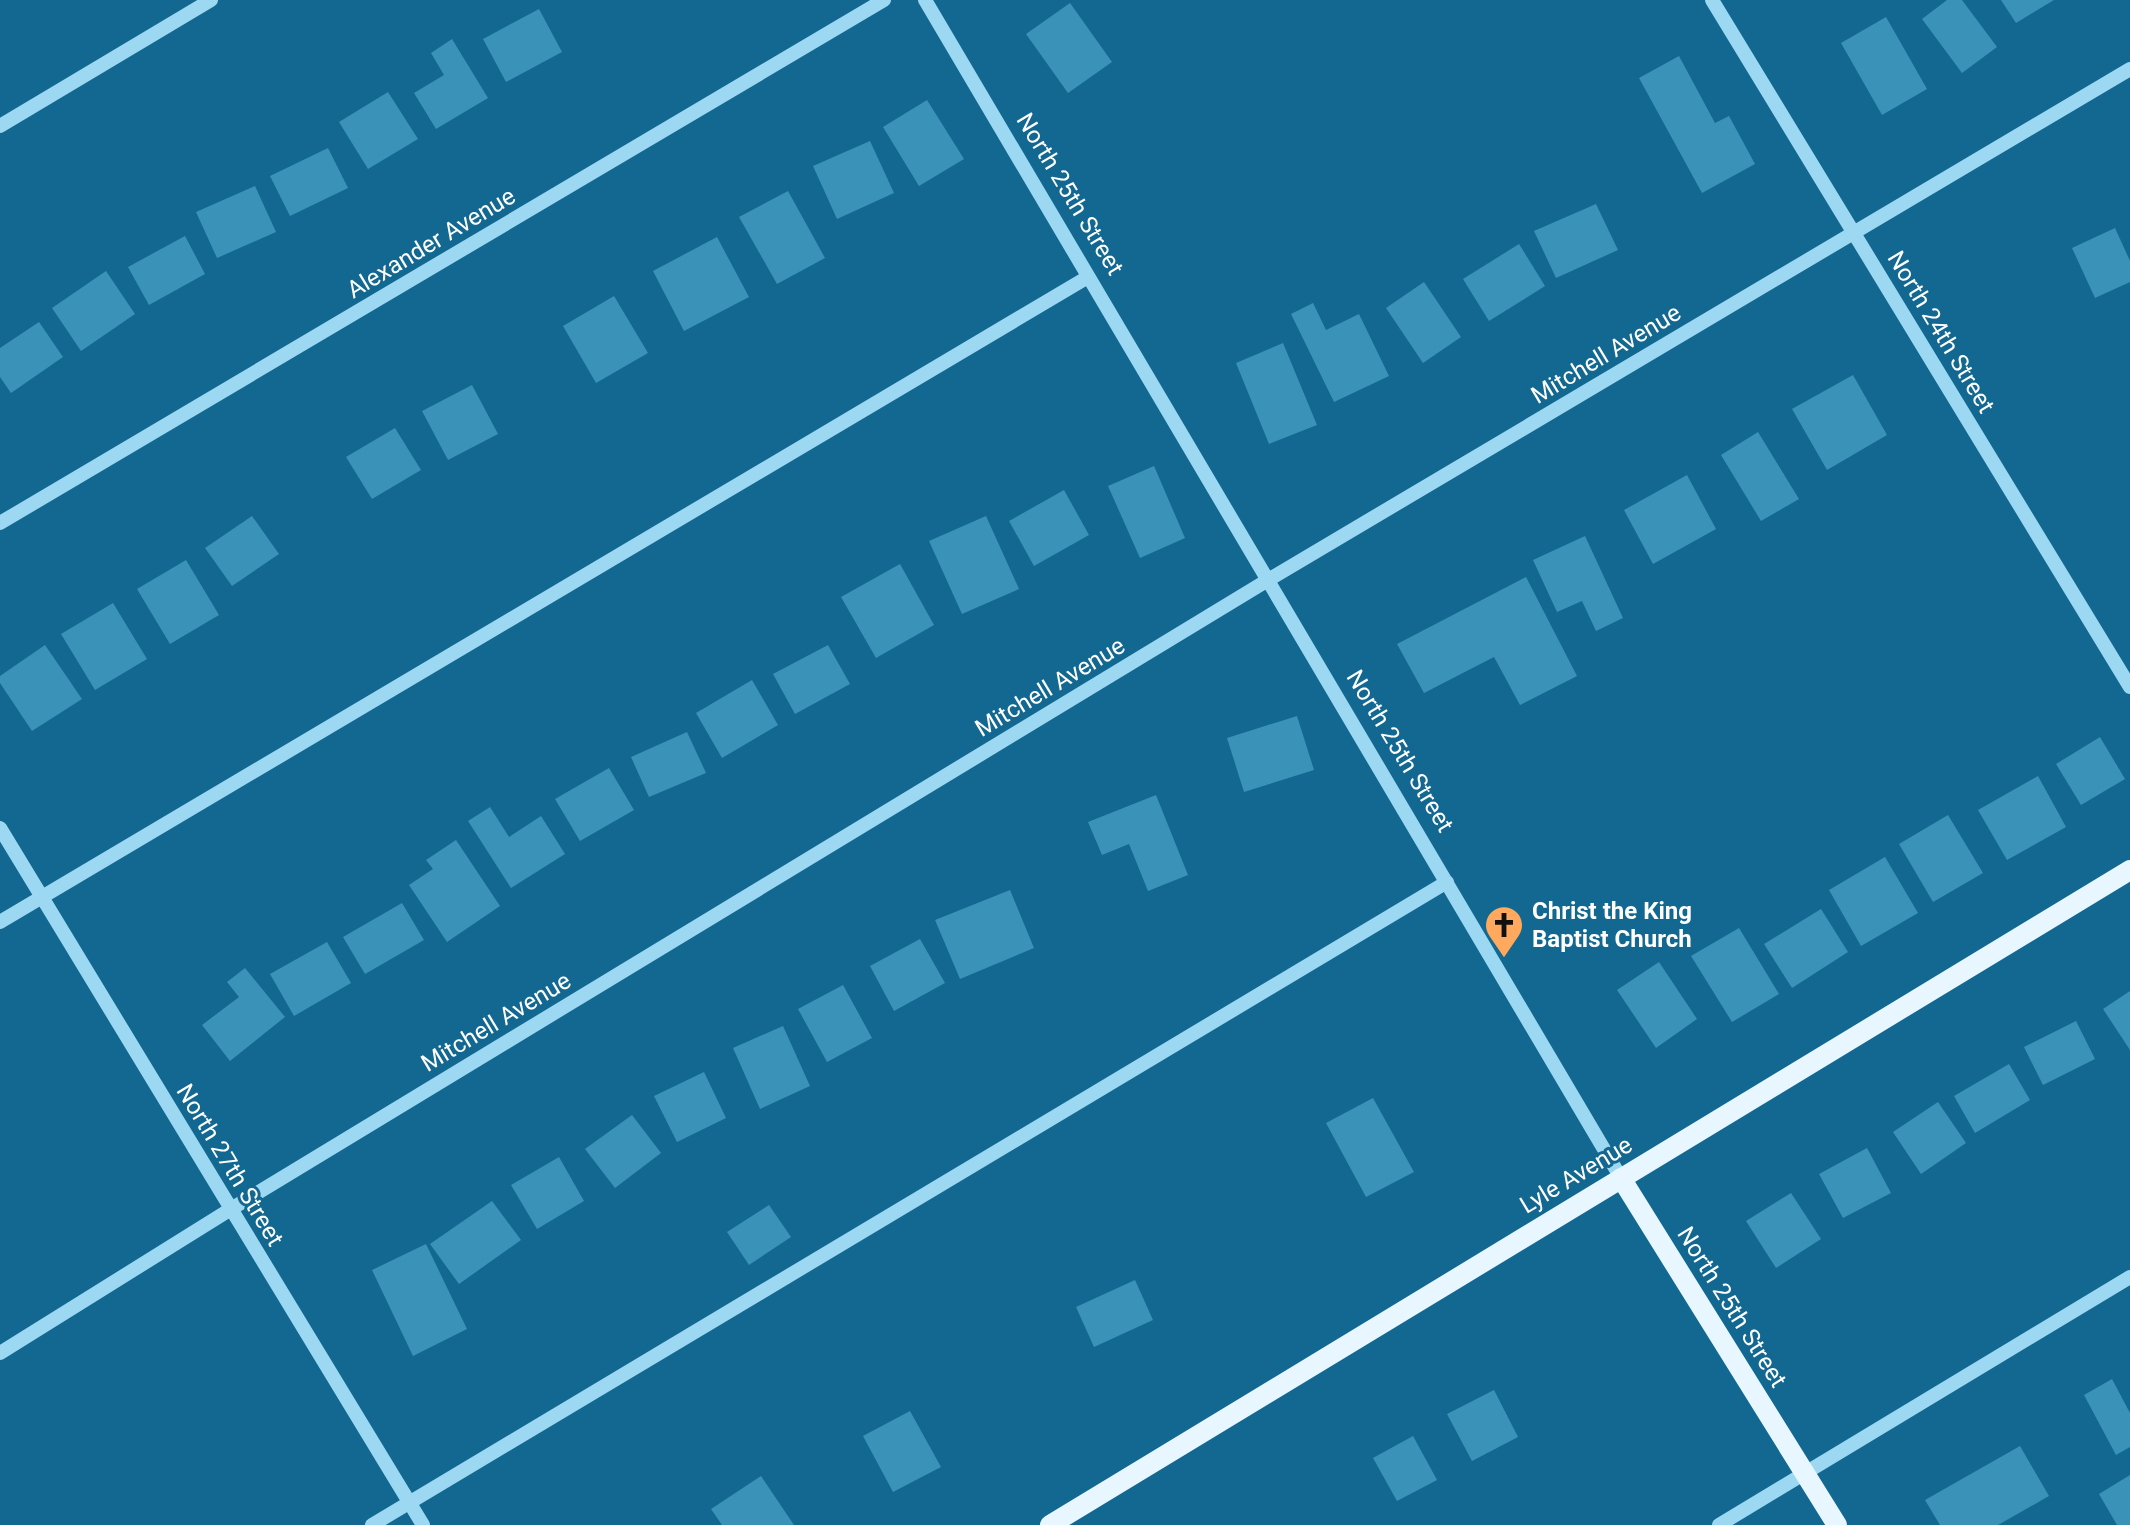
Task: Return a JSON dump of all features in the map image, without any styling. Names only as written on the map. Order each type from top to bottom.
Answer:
[{"type":"main road","name":"Lyle Avenue","points":[[1050,1525],[2130,870]]},
{"type":"main road","name":"North 25th Street","points":[[1621,1178],[1837,1525]]},
{"type":"street","points":[[0,126],[211,0]]},
{"type":"street","name":"Alexander Avenue","points":[[0,523],[884,0]]},
{"type":"street","name":"North 25th Street","points":[[925,0],[1621,1178]]},
{"type":"street","name":"North 24th Street","points":[[1712,0],[2130,687]]},
{"type":"street","name":"Mitchell Avenue","points":[[0,1353],[231,1209],[1268,580],[2130,69]]},
{"type":"street","points":[[0,922],[1088,277]]},
{"type":"street","name":"North 27th Street","points":[[0,828],[423,1525]]},
{"type":"street","points":[[372,1525],[1447,882]]},
{"type":"street","points":[[1719,1525],[2130,1277]]},
{"type":"building","points":[[1947,0],[1962,0],[1997,47],[1962,73],[1922,19]]},
{"type":"building","points":[[2001,0],[2054,0],[2016,23]]},
{"type":"building","points":[[1070,3],[1112,62],[1068,93],[1026,34]]},
{"type":"building","points":[[539,9],[562,52],[506,82],[483,39]]},
{"type":"building","points":[[1886,17],[1927,89],[1882,115],[1841,43]]},
{"type":"building","points":[[452,39],[488,98],[436,129],[414,93],[444,75],[431,53]]},
{"type":"building","points":[[1679,56],[1715,123],[1729,116],[1755,164],[1702,193],[1639,78]]},
{"type":"building","points":[[388,92],[418,139],[368,169],[339,122]]},
{"type":"building","points":[[927,100],[964,159],[919,186],[883,127]]},
{"type":"building","points":[[870,141],[894,193],[837,219],[813,166]]},
{"type":"building","points":[[328,148],[348,188],[290,216],[270,176]]},
{"type":"building","points":[[255,186],[276,232],[217,258],[196,212]]},
{"type":"building","points":[[788,191],[825,258],[777,284],[739,217]]},
{"type":"building","points":[[1596,204],[1618,250],[1556,278],[1534,231]]},
{"type":"building","points":[[2115,228],[2130,261],[2130,282],[2095,298],[2072,248]]},
{"type":"building","points":[[185,236],[205,274],[149,305],[128,267]]},
{"type":"building","points":[[717,237],[749,297],[684,331],[653,271]]},
{"type":"building","points":[[1519,244],[1545,286],[1489,321],[1463,279]]},
{"type":"building","points":[[106,271],[135,314],[81,351],[52,308]]},
{"type":"building","points":[[1424,282],[1461,337],[1423,363],[1386,308]]},
{"type":"building","points":[[614,296],[648,353],[596,383],[563,326]]},
{"type":"building","points":[[1313,303],[1326,330],[1359,314],[1389,376],[1334,402],[1291,314]]},
{"type":"building","points":[[39,322],[63,357],[11,393],[0,377],[0,348]]},
{"type":"building","points":[[1283,343],[1317,425],[1269,444],[1236,363]]},
{"type":"building","points":[[1853,375],[1887,435],[1827,470],[1792,409]]},
{"type":"building","points":[[472,385],[498,434],[448,460],[422,411]]},
{"type":"building","points":[[395,428],[421,470],[372,499],[346,457]]},
{"type":"building","points":[[1758,432],[1799,499],[1761,521],[1721,455]]},
{"type":"building","points":[[1154,466],[1185,538],[1140,558],[1108,486]]},
{"type":"building","points":[[1687,475],[1716,529],[1653,564],[1624,510]]},
{"type":"building","points":[[1064,490],[1089,535],[1034,566],[1009,521]]},
{"type":"building","points":[[252,516],[279,554],[232,586],[205,548]]},
{"type":"building","points":[[986,516],[1019,589],[962,614],[929,541]]},
{"type":"building","points":[[1585,536],[1623,618],[1596,631],[1582,601],[1557,612],[1533,560]]},
{"type":"building","points":[[186,560],[219,615],[170,644],[137,589]]},
{"type":"building","points":[[900,564],[934,625],[876,658],[841,597]]},
{"type":"building","points":[[1526,577],[1577,676],[1520,705],[1494,657],[1424,693],[1397,644]]},
{"type":"building","points":[[113,603],[147,659],[95,690],[61,634]]},
{"type":"building","points":[[45,645],[82,699],[32,731],[0,683],[0,676]]},
{"type":"building","points":[[828,645],[850,684],[795,714],[773,674]]},
{"type":"building","points":[[752,680],[778,725],[722,758],[696,713]]},
{"type":"building","points":[[1297,716],[1314,770],[1244,792],[1227,738]]},
{"type":"building","points":[[687,732],[706,773],[649,797],[631,757]]},
{"type":"building","points":[[2100,737],[2125,779],[2081,805],[2056,764]]},
{"type":"building","points":[[609,768],[634,810],[580,841],[555,799]]},
{"type":"building","points":[[2038,776],[2066,827],[2007,860],[1978,810]]},
{"type":"building","points":[[1156,795],[1188,875],[1148,891],[1129,844],[1102,855],[1088,822]]},
{"type":"building","points":[[490,807],[509,837],[541,816],[565,854],[511,888],[468,821]]},
{"type":"building","points":[[1948,815],[1983,873],[1933,902],[1899,844]]},
{"type":"building","points":[[456,840],[500,906],[447,942],[409,885],[433,869],[426,860]]},
{"type":"building","points":[[1885,857],[1918,913],[1861,946],[1829,890]]},
{"type":"building","points":[[1010,890],[1034,948],[960,979],[935,920]]},
{"type":"building","points":[[402,903],[424,940],[365,974],[343,937]]},
{"type":"building","points":[[1821,909],[1848,952],[1792,988],[1764,944]]},
{"type":"building","points":[[1739,928],[1779,994],[1732,1022],[1691,956]]},
{"type":"building","points":[[920,939],[945,983],[894,1011],[870,966]]},
{"type":"building","points":[[327,942],[351,983],[294,1016],[270,974]]},
{"type":"building","points":[[1659,962],[1697,1019],[1656,1048],[1617,990]]},
{"type":"building","points":[[245,968],[285,1017],[230,1061],[202,1025],[239,997],[227,982]]},
{"type":"building","points":[[843,985],[872,1038],[827,1062],[798,1009]]},
{"type":"building","points":[[2130,991],[2130,1050],[2103,1009]]},
{"type":"building","points":[[2076,1021],[2095,1059],[2043,1085],[2024,1047]]},
{"type":"building","points":[[783,1026],[810,1086],[760,1109],[733,1048]]},
{"type":"building","points":[[2009,1064],[2030,1100],[1975,1133],[1954,1096]]},
{"type":"building","points":[[704,1072],[726,1118],[677,1142],[654,1096]]},
{"type":"building","points":[[1373,1098],[1414,1172],[1366,1197],[1326,1123]]},
{"type":"building","points":[[1938,1102],[1966,1143],[1921,1174],[1893,1132]]},
{"type":"building","points":[[632,1115],[661,1153],[615,1188],[585,1149]]},
{"type":"building","points":[[1867,1148],[1891,1193],[1843,1218],[1819,1174]]},
{"type":"building","points":[[559,1157],[584,1201],[537,1229],[511,1185]]},
{"type":"building","points":[[1791,1193],[1821,1239],[1776,1268],[1746,1221]]},
{"type":"building","points":[[492,1201],[521,1240],[459,1284],[430,1244]]},
{"type":"building","points":[[769,1205],[791,1237],[749,1265],[727,1232]]},
{"type":"building","points":[[426,1244],[467,1329],[413,1356],[372,1270]]},
{"type":"building","points":[[1135,1280],[1153,1320],[1094,1347],[1076,1307]]},
{"type":"building","points":[[2112,1379],[2130,1413],[2130,1447],[2116,1455],[2084,1395]]},
{"type":"building","points":[[1494,1390],[1518,1437],[1472,1461],[1447,1414]]},
{"type":"building","points":[[910,1411],[941,1467],[893,1492],[863,1436]]},
{"type":"building","points":[[1413,1436],[1437,1480],[1397,1501],[1373,1458]]},
{"type":"building","points":[[2020,1446],[2049,1496],[1998,1525],[1940,1525],[1925,1500]]},
{"type":"building","points":[[2130,1475],[2130,1525],[2117,1525],[2099,1494]]},
{"type":"building","points":[[761,1476],[794,1525],[722,1525],[711,1509]]},
{"type":"place","name":"Christ the King Baptist Church","points":[[1504,959]]}]
